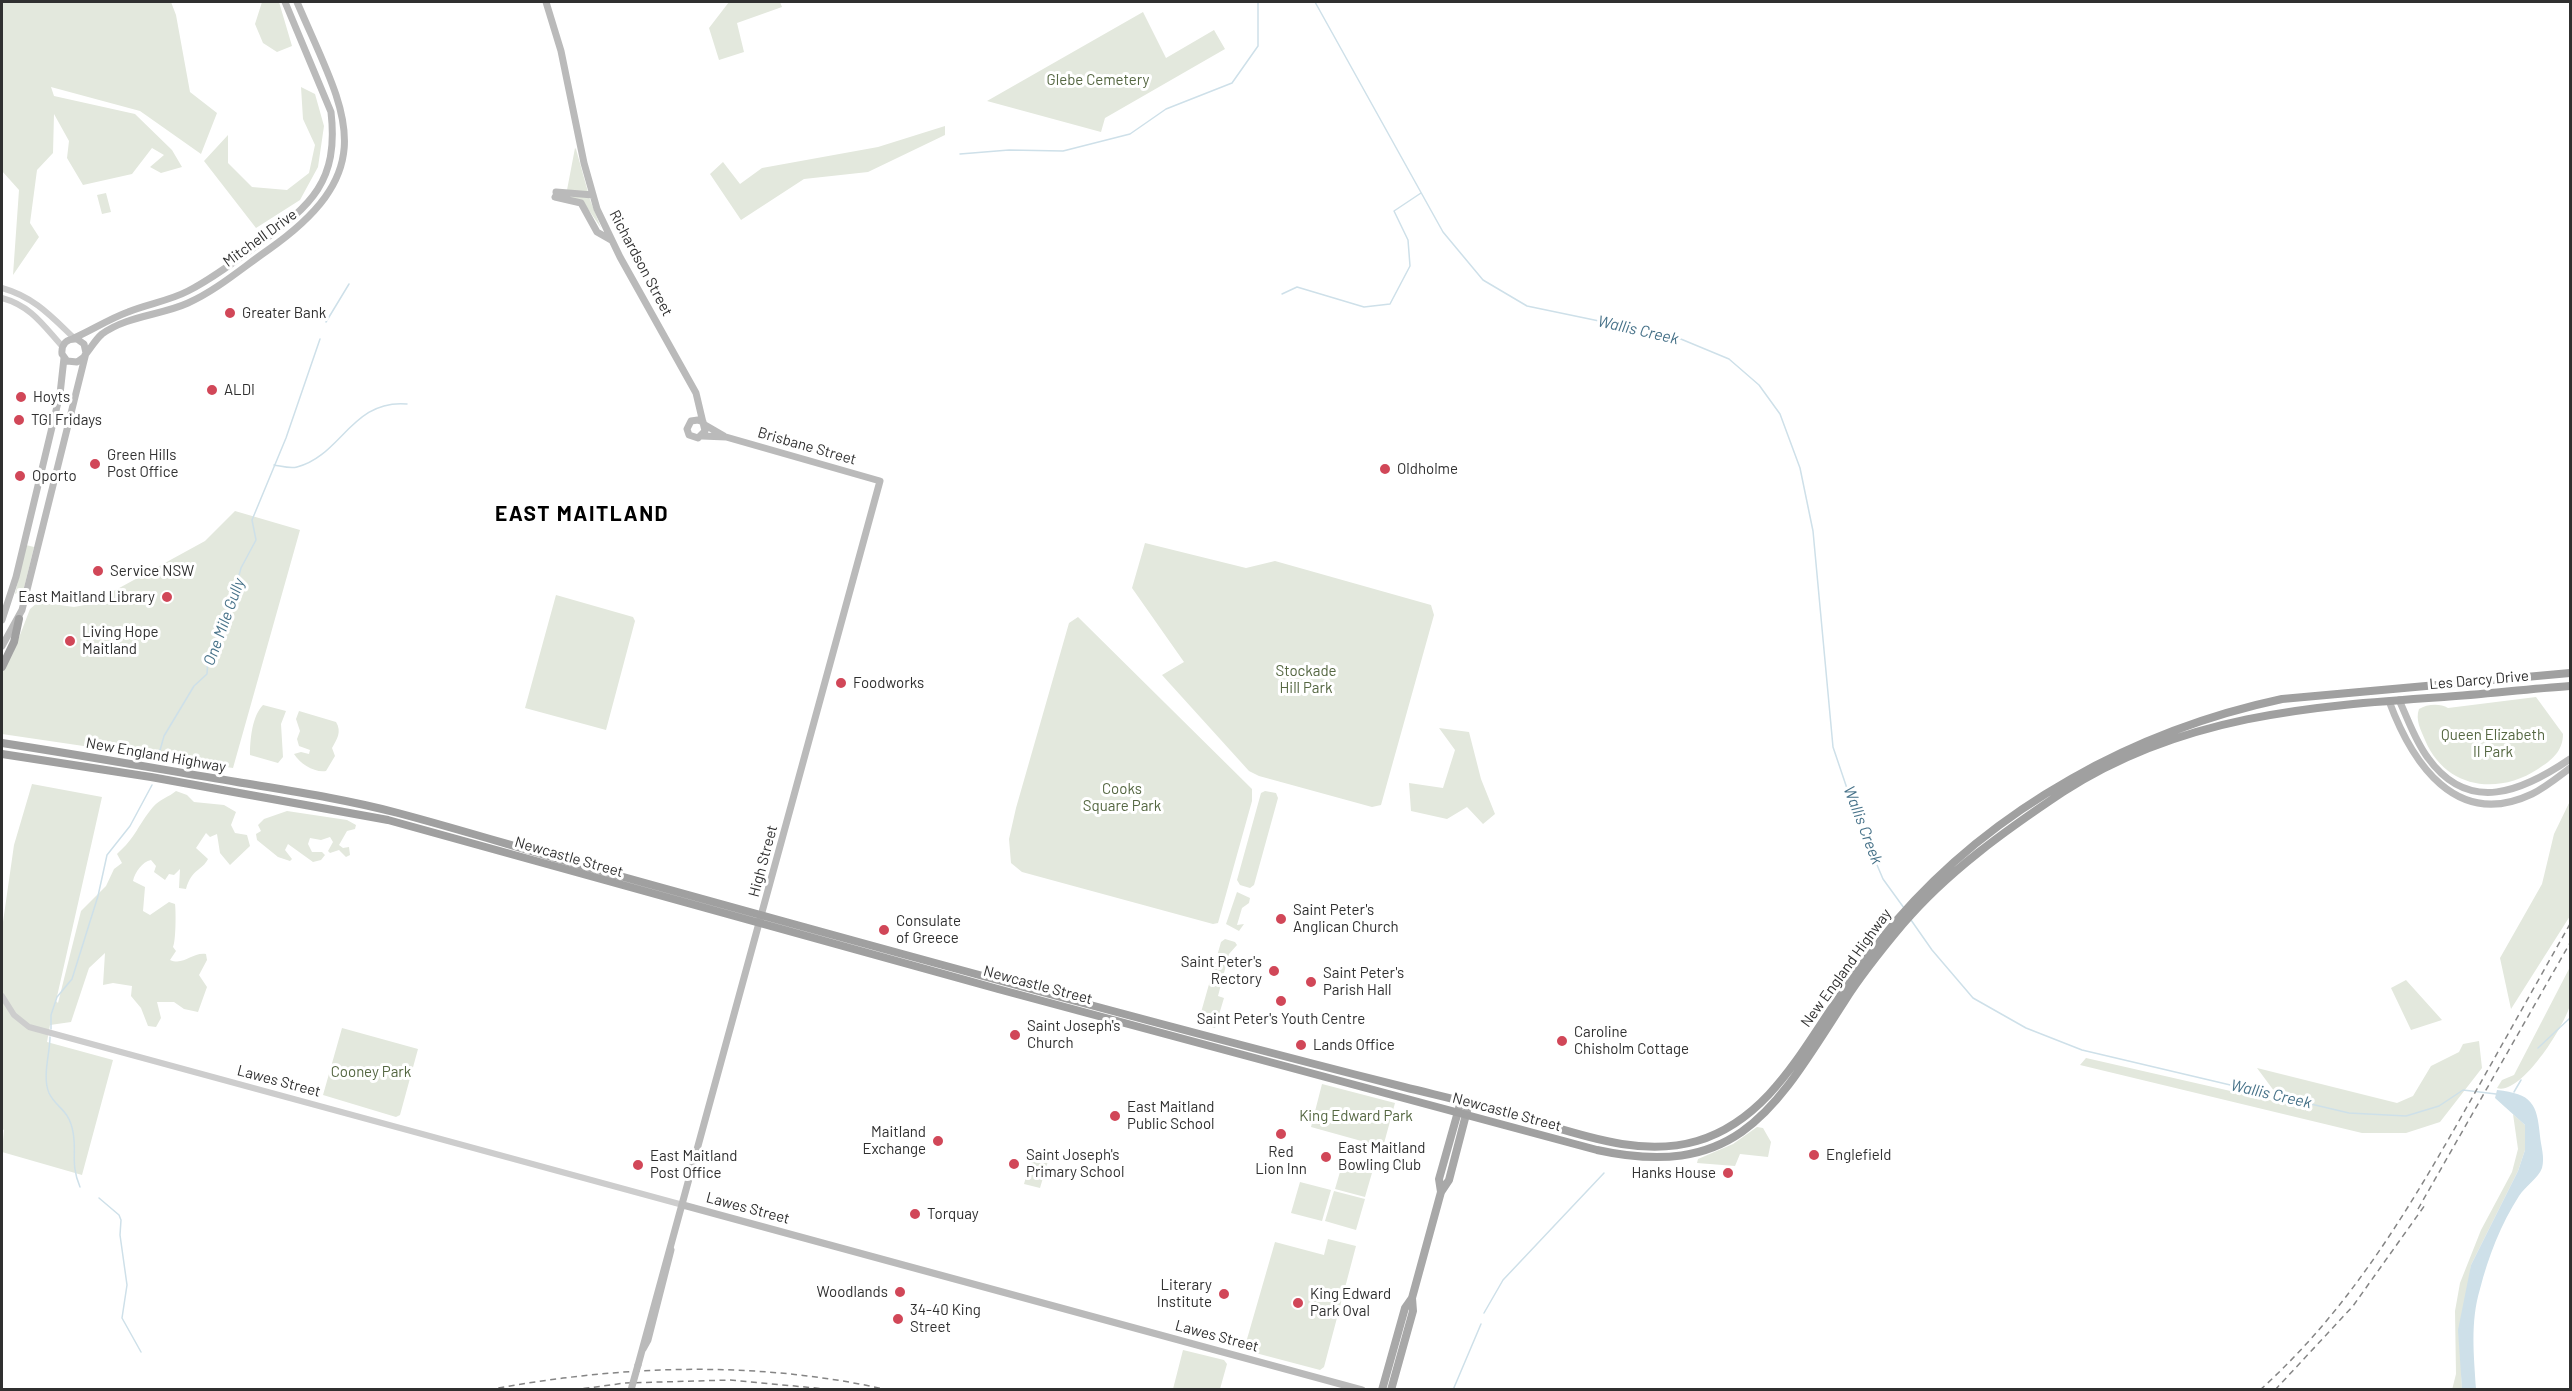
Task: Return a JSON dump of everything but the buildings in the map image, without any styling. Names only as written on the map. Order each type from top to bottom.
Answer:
[{"type":"highway","points":[[2,667],[14,642],[19,619]]},
{"type":"highway","name":"Les Darcy Drive","points":[[2398,687],[2571,673]]},
{"type":"highway","name":"Les Darcy Drive","points":[[2394,700],[2571,686]]},
{"type":"highway","points":[[2394,700],[2398,687]]},
{"type":"highway","name":"New England Highway","points":[[1754,1109],[1795,1063],[1891,933],[1978,843],[2020,812],[2077,775],[2141,744],[2246,707],[2316,694],[2398,687]]},
{"type":"highway","points":[[2388,688],[2394,700]]},
{"type":"highway","name":"New England Highway","points":[[1919,902],[2015,825],[2081,781],[2128,759],[2193,734],[2250,717],[2347,702],[2394,700]]},
{"type":"highway","name":"New England Highway","points":[[2,743],[304,798]]},
{"type":"highway","name":"New England Highway","points":[[2,754],[304,798]]},
{"type":"highway","name":"Newcastle Street","points":[[304,798],[391,811],[1010,992],[1597,1150],[1662,1158],[1689,1154],[1720,1144],[1761,1118]]},
{"type":"highway","name":"Newcastle Street","points":[[304,798],[591,877],[986,976],[1599,1139],[1635,1146],[1682,1144],[1727,1128],[1754,1109]]},
{"type":"highway","points":[[564,861],[578,873]]},
{"type":"highway","points":[[574,864],[591,877]]},
{"type":"highway","name":"New England Highway","points":[[1761,1118],[1792,1083],[1891,933]]},
{"type":"highway","points":[[986,976],[1010,992]]},
{"type":"highway","points":[[1006,982],[1029,997]]},
{"type":"highway","points":[[1314,1064],[1319,1075]]},
{"type":"highway","points":[[1754,1109],[1761,1118]]},
{"type":"highway","points":[[1597,1150],[1599,1139]]},
{"type":"main road","name":"Mitchell Drive","points":[[74,338],[126,312],[176,296],[198,286],[290,222],[314,196],[328,166],[333,132],[331,112],[285,2]]},
{"type":"main road","name":"Mitchell Drive","points":[[2,646],[19,619],[85,356],[107,331],[188,303],[219,285],[309,219],[336,183],[344,160],[342,111],[297,2]]},
{"type":"main road","name":"Richardson Street","points":[[546,2],[570,91],[593,195],[611,240],[694,389],[704,424]]},
{"type":"main road","points":[[593,195],[555,194],[581,203],[597,232],[611,240]]},
{"type":"main road","points":[[2,620],[16,577],[62,387],[64,358],[62,346],[74,338],[84,344],[85,356],[75,363],[64,358]]},
{"type":"main road","points":[[692,420],[704,424],[702,436],[696,438],[689,435],[687,425],[692,420],[698,406]]},
{"type":"main road","name":"Brisbane Street","points":[[704,424],[726,437]]},
{"type":"main road","name":"Brisbane Street","points":[[702,436],[726,437],[880,482]]},
{"type":"main road","name":"High Street","points":[[631,1389],[665,1256],[670,1247],[682,1205],[880,482]]},
{"type":"main road","points":[[2394,700],[2427,756],[2448,778],[2462,787],[2487,793],[2514,790],[2540,778],[2571,759]]},
{"type":"main road","points":[[2394,700],[2413,753],[2435,781],[2454,794],[2471,800],[2492,803],[2517,799],[2533,793],[2571,768]]},
{"type":"main road","points":[[2514,790],[2517,799]]},
{"type":"main road","points":[[1382,1389],[1405,1308],[1412,1298],[1441,1192],[1449,1180],[1465,1102]]},
{"type":"main road","name":"Lawes Street","points":[[682,1205],[1362,1389]]},
{"type":"main road","points":[[1391,1389],[1413,1311],[1412,1298]]},
{"type":"street","points":[[2,288],[23,296],[44,308],[74,338]]},
{"type":"street","points":[[2,298],[16,302],[33,313],[62,346]]},
{"type":"street","name":"Lawes Street","points":[[2,996],[21,1022],[44,1031],[682,1205]]},
{"type":"green space","points":[[2,2],[171,2],[176,15],[190,92],[217,113],[201,154],[140,111],[51,87],[54,96],[135,114],[172,150],[182,167],[161,173],[150,167],[164,155],[152,148],[132,174],[83,185],[67,158],[69,141],[54,114],[53,153],[37,170],[30,223],[39,237],[13,275],[19,190],[2,171]]},
{"type":"green space","points":[[262,2],[279,2],[292,46],[277,52],[263,43],[255,24]]},
{"type":"green space","points":[[729,2],[780,2],[782,7],[737,23],[744,52],[719,60],[709,28]]},
{"type":"green space","name":"Glebe Cemetery","points":[[1143,12],[1166,58],[1214,30],[1225,49],[1105,118],[1101,132],[987,101]]},
{"type":"green space","points":[[301,87],[315,94],[324,126],[318,167],[300,200],[256,228],[204,161],[228,135],[228,163],[252,187],[287,190],[309,173],[315,145],[303,119]]},
{"type":"green space","points":[[945,126],[945,135],[868,172],[804,179],[741,220],[710,174],[723,162],[740,184],[762,168],[878,147]]},
{"type":"green space","points":[[576,149],[588,192],[567,190]]},
{"type":"green space","points":[[106,193],[111,212],[102,214],[97,195]]},
{"type":"green space","points":[[569,196],[589,197],[601,228],[586,206]]},
{"type":"green space","points":[[235,511],[300,530],[233,768],[2,734],[2,673],[13,653],[30,609],[38,602],[74,607],[90,604],[205,541]]},
{"type":"green space","name":"Stockade Hill Park","points":[[1145,543],[1246,568],[1275,561],[1431,605],[1434,615],[1381,805],[1372,807],[1259,776],[1249,771],[1162,675],[1184,662],[1132,588]]},
{"type":"green space","points":[[26,545],[34,547],[24,588],[15,594]]},
{"type":"green space","points":[[556,595],[633,617],[635,621],[606,730],[525,708]]},
{"type":"green space","name":"Cooks Square Park","points":[[1078,617],[1252,789],[1252,801],[1218,923],[1213,924],[1022,872],[1011,863],[1009,839],[1016,808],[1069,623]]},
{"type":"green space","name":"Queen Elizabeth II Park","points":[[2536,697],[2563,734],[2561,745],[2556,754],[2543,766],[2506,783],[2474,783],[2445,769],[2425,740],[2418,721],[2419,709],[2430,705],[2441,705],[2448,708]]},
{"type":"green space","points":[[263,705],[286,711],[281,724],[283,757],[278,763],[250,755],[254,722]]},
{"type":"green space","points":[[299,711],[336,722],[338,726],[338,735],[332,748],[335,756],[326,771],[317,771],[308,767],[294,754],[301,752],[309,754],[310,750],[299,746],[297,739],[300,731],[296,719]]},
{"type":"green space","points":[[1439,728],[1469,732],[1481,779],[1495,814],[1483,824],[1467,807],[1447,819],[1411,811],[1409,783],[1443,788],[1455,750]]},
{"type":"green space","points":[[32,784],[102,797],[56,1001],[58,1003],[81,911],[106,886],[114,869],[122,863],[117,854],[129,842],[156,804],[176,791],[187,795],[194,802],[224,805],[236,812],[231,825],[235,833],[247,835],[250,846],[230,865],[220,853],[217,834],[210,837],[206,833],[196,848],[208,859],[191,877],[186,889],[179,888],[180,869],[174,875],[169,874],[165,880],[154,872],[156,866],[151,860],[142,865],[133,881],[145,887],[143,911],[150,915],[169,902],[175,904],[173,947],[176,951],[170,960],[180,961],[206,954],[207,960],[199,975],[207,987],[198,1012],[184,1009],[174,1002],[157,1002],[161,1018],[156,1027],[148,1026],[141,1008],[131,996],[132,986],[113,983],[103,985],[105,953],[89,968],[71,1022],[50,1025],[47,1042],[113,1060],[82,1175],[2,1152],[4,1130],[2,1129],[2,929],[14,845]]},
{"type":"green space","points":[[1265,791],[1276,793],[1278,798],[1254,885],[1250,888],[1240,885],[1237,880],[1261,793]]},
{"type":"green space","points":[[2570,801],[2570,916],[2511,1009],[2500,958],[2542,884],[2554,834]]},
{"type":"green space","points":[[287,811],[347,820],[356,825],[355,829],[347,831],[339,845],[343,848],[349,847],[350,855],[346,857],[339,850],[330,853],[328,851],[333,842],[330,837],[321,840],[310,838],[308,844],[312,852],[322,852],[325,855],[321,860],[313,862],[288,844],[285,850],[292,859],[290,861],[278,857],[257,840],[256,834],[261,831],[258,825],[264,819]]},
{"type":"green space","points":[[1237,892],[1250,898],[1249,903],[1242,908],[1237,925],[1244,924],[1239,931],[1226,924]]},
{"type":"green space","points":[[1225,939],[1237,945],[1229,954],[1218,996],[1224,998],[1215,1028],[1198,1023],[1221,942]]},
{"type":"green space","points":[[2570,967],[2570,1005],[2560,1028],[2529,1071],[2507,1088],[2497,1088],[2502,1080],[2514,1075]]},
{"type":"green space","points":[[2406,980],[2442,1020],[2411,1030],[2391,988]]},
{"type":"green space","name":"Cooney Park","points":[[342,1028],[418,1049],[400,1115],[396,1117],[323,1095]]},
{"type":"green space","points":[[2479,1041],[2482,1068],[2440,1122],[2406,1133],[2362,1133],[2080,1065],[2086,1058],[2283,1103],[2257,1068],[2397,1103],[2413,1096],[2431,1066],[2459,1052],[2463,1044]]},
{"type":"green space","name":"King Edward Park","points":[[1322,1084],[1395,1103],[1383,1147],[1311,1127]]},
{"type":"green space","points":[[2513,1114],[2525,1125],[2525,1150],[2518,1171],[2471,1265],[2461,1367],[2462,1389],[2452,1390],[2456,1374],[2455,1311],[2460,1283],[2481,1230],[2512,1172],[2518,1149]]},
{"type":"green space","points":[[1757,1127],[1763,1128],[1771,1142],[1768,1157],[1740,1154],[1735,1166],[1697,1163],[1698,1159],[1733,1144]]},
{"type":"green space","points":[[1032,1156],[1048,1161],[1040,1188],[1024,1184]]},
{"type":"green space","points":[[1344,1158],[1374,1166],[1365,1197],[1335,1189]]},
{"type":"green space","points":[[1300,1182],[1331,1190],[1322,1221],[1291,1213]]},
{"type":"green space","points":[[1334,1191],[1365,1199],[1356,1230],[1325,1221]]},
{"type":"green space","points":[[1328,1239],[1356,1246],[1324,1367],[1320,1370],[1248,1351],[1245,1346],[1275,1242],[1324,1255]]},
{"type":"green space","points":[[1183,1350],[1224,1360],[1227,1364],[1220,1389],[1173,1389]]},
{"type":"shaded area","points":[[2497,1090],[2518,1094],[2531,1102],[2539,1125],[2543,1164],[2538,1175],[2512,1207],[2491,1253],[2475,1314],[2473,1339],[2476,1389],[2462,1389],[2458,1330],[2471,1265],[2518,1171],[2525,1150],[2525,1125],[2495,1098]]},
{"type":"waterway","points":[[960,154],[1009,150],[1063,151],[1130,134],[1166,109],[1232,83],[1258,46],[1258,2]]},
{"type":"waterway","name":"Wallis Creek","points":[[1315,2],[1443,232],[1483,280],[1527,306],[1676,337],[1729,359],[1759,385],[1780,414],[1800,468],[1813,531],[1833,747],[1857,818],[1883,879],[1904,908]]},
{"type":"waterway","points":[[1282,294],[1297,287],[1364,307],[1390,304],[1410,266],[1408,240],[1394,211],[1421,193]]},
{"type":"waterway","name":"One Mile Gully","points":[[326,322],[349,284]]},
{"type":"waterway","name":"One Mile Gully","points":[[157,761],[164,736],[194,686],[207,674],[208,657],[222,639],[223,617],[231,604],[241,568],[256,540],[252,520],[286,438],[320,339]]},
{"type":"waterway","points":[[274,465],[294,468],[312,461],[373,410],[388,405],[407,404]]},
{"type":"waterway","name":"One Mile Gully","points":[[51,1029],[51,1015],[57,997],[72,979],[98,896],[107,855],[130,826],[152,785]]},
{"type":"waterway","name":"Wallis Creek","points":[[1911,920],[1932,950],[1973,998],[2026,1028],[2082,1050],[2349,1113],[2406,1116],[2439,1106],[2463,1090],[2496,1094]]},
{"type":"waterway","points":[[2538,1048],[2570,1018]]},
{"type":"waterway","name":"One Mile Gully","points":[[50,1037],[46,1072],[47,1087],[71,1124],[74,1139],[74,1165],[80,1187]]},
{"type":"waterway","points":[[2514,1092],[2521,1080]]},
{"type":"waterway","points":[[1484,1313],[1503,1280],[1604,1173]]},
{"type":"waterway","name":"One Mile Gully","points":[[99,1198],[119,1215],[121,1220],[120,1235],[127,1285],[122,1318],[141,1352]]},
{"type":"waterway","points":[[1453,1390],[1481,1324]]},
{"type":"railway","points":[[2260,1390],[2322,1326],[2350,1292],[2400,1220],[2446,1144],[2570,924]]},
{"type":"railway","points":[[2418,1209],[2570,943]]},
{"type":"railway","points":[[2275,1390],[2353,1306],[2425,1205]]},
{"type":"railway","points":[[488,1390],[588,1375],[688,1369],[789,1374],[839,1380],[888,1390]]},
{"type":"railway","points":[[573,1390],[625,1383],[730,1380],[837,1390]]},
{"type":"place","name":"Greater Bank","points":[[230,313]]},
{"type":"place","name":"ALDI","points":[[212,390]]},
{"type":"place","name":"Hoyts","points":[[21,397]]},
{"type":"place","name":"TGI Fridays","points":[[19,420]]},
{"type":"place","name":"Green Hills Post Office","points":[[95,464]]},
{"type":"place","name":"Oldholme","points":[[1385,469]]},
{"type":"place","name":"Oporto","points":[[20,476]]},
{"type":"place","name":"Service NSW","points":[[98,571]]},
{"type":"place","name":"East Maitland Library","points":[[167,597]]},
{"type":"place","name":"Living Hope Maitland","points":[[70,641]]},
{"type":"place","name":"Foodworks","points":[[841,683]]},
{"type":"place","name":"Saint Peter's Anglican Church","points":[[1281,919]]},
{"type":"place","name":"Consulate of Greece","points":[[884,930]]},
{"type":"place","name":"Saint Peter's Rectory","points":[[1274,971]]},
{"type":"place","name":"Saint Peter's Parish Hall","points":[[1311,982]]},
{"type":"place","name":"Saint Peter's Youth Centre","points":[[1281,1001]]},
{"type":"place","name":"Saint Joseph's Church","points":[[1015,1035]]},
{"type":"place","name":"Caroline Chisholm Cottage","points":[[1562,1041]]},
{"type":"place","name":"Lands Office","points":[[1301,1045]]},
{"type":"place","name":"East Maitland Public School","points":[[1115,1116]]},
{"type":"place","name":"Red Lion Inn","points":[[1281,1134]]},
{"type":"place","name":"Maitland Exchange","points":[[938,1141]]},
{"type":"place","name":"Englefield","points":[[1814,1155]]},
{"type":"place","name":"East Maitland Bowling Club","points":[[1326,1157]]},
{"type":"place","name":"Saint Joseph's Primary School","points":[[1014,1164]]},
{"type":"place","name":"East Maitland Post Office","points":[[638,1165]]},
{"type":"place","name":"Hanks House","points":[[1728,1173]]},
{"type":"place","name":"Torquay","points":[[915,1214]]},
{"type":"place","name":"Woodlands","points":[[900,1292]]},
{"type":"place","name":"Literary Institute","points":[[1224,1294]]},
{"type":"place","name":"King Edward Park Oval","points":[[1298,1303]]},
{"type":"place","name":"34-40 King Street","points":[[898,1319]]},
{"type":"district","name":"EAST MAITLAND","points":[[582,514]]}]
